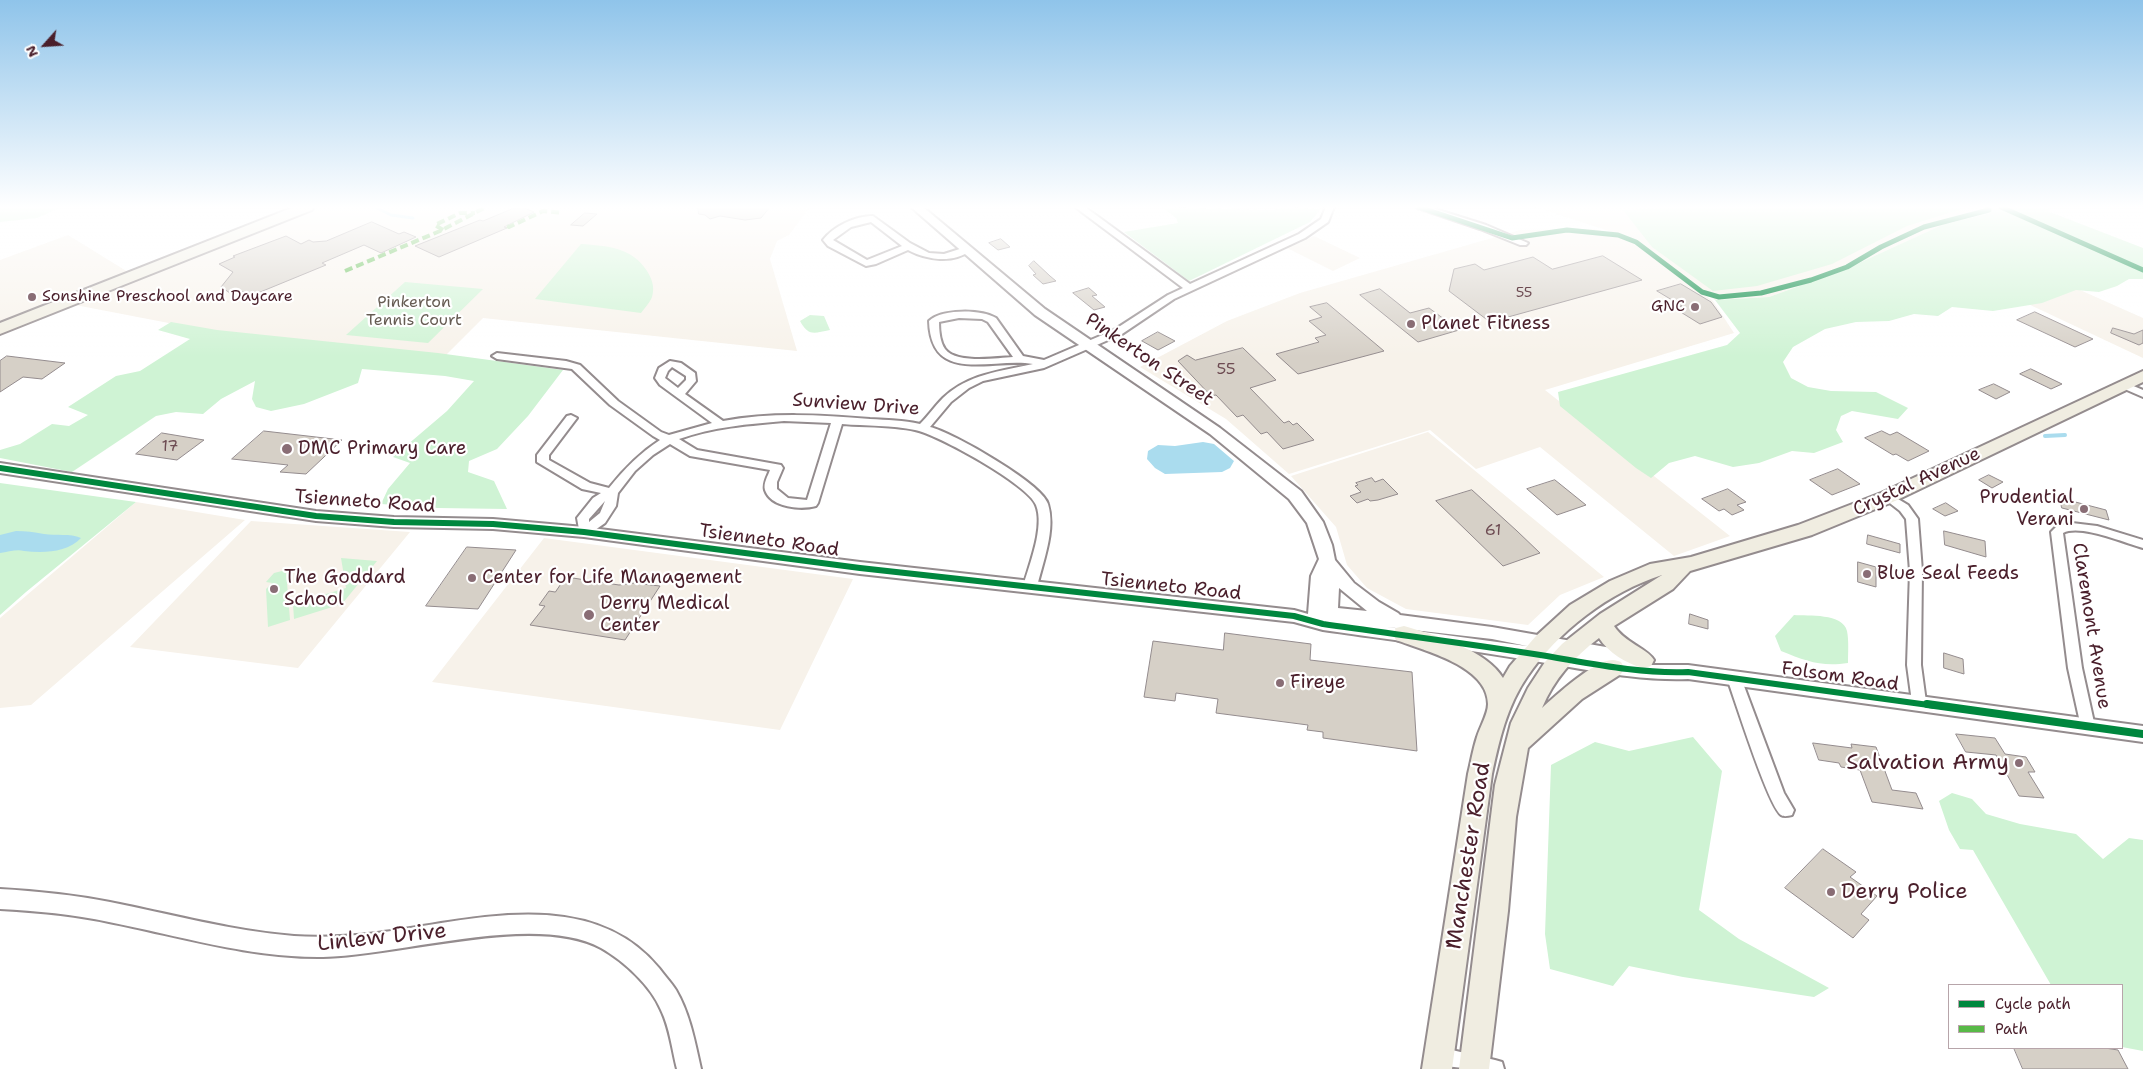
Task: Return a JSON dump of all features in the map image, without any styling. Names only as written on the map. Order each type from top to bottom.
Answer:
[{"type":"main road","points":[[0,329],[181,257]]},
{"type":"main road","name":"Crystal Avenue","points":[[1539,648],[1578,610],[1612,589],[1657,569],[1683,566],[1805,530],[1888,497],[2143,376]]},
{"type":"main road","name":"Crystal Avenue","points":[[1567,654],[1602,624],[1672,579],[1683,566]]},
{"type":"main road","points":[[1602,624],[1607,636],[1614,644],[1643,660]]},
{"type":"main road","points":[[1407,629],[1474,664],[1494,682],[1500,706]]},
{"type":"main road","name":"Manchester Road","points":[[1438,1062],[1480,774],[1488,738],[1500,706],[1518,672],[1539,648]]},
{"type":"main road","name":"Manchester Road","points":[[1481,1067],[1493,926],[1508,789],[1517,743],[1524,719],[1540,688],[1567,654]]},
{"type":"main road","points":[[1517,743],[1541,724],[1585,683],[1612,668]]},
{"type":"street","points":[[855,257],[866,263],[885,257]]},
{"type":"street","name":"Pinkerton Street","points":[[974,257],[1040,312],[1216,431],[1304,504],[1322,535],[1325,563],[1319,576],[1317,590],[1323,616]]},
{"type":"street","points":[[1146,257],[1188,288]]},
{"type":"street","points":[[923,428],[947,400],[966,386],[980,379],[1045,364],[1089,345],[1126,328],[1152,308],[1188,288],[1256,257]]},
{"type":"street","points":[[1020,359],[992,320],[987,316],[948,316],[934,321],[938,346],[948,356],[959,360],[1020,359],[1045,364]]},
{"type":"street","points":[[497,356],[566,364],[576,367],[618,406],[657,434],[700,455],[777,468],[770,486],[776,496],[792,504],[812,504],[838,420]]},
{"type":"street","points":[[2124,385],[2143,394]]},
{"type":"street","points":[[679,394],[720,424]]},
{"type":"street","points":[[571,418],[543,455],[543,462],[586,486],[612,492]]},
{"type":"street","name":"Sunview Drive","points":[[584,532],[602,520],[608,511],[612,492],[638,461],[669,439],[695,430],[720,424],[769,419],[838,420],[923,428],[950,439],[984,457],[1029,490],[1042,502],[1045,509],[1044,532],[1030,586]]},
{"type":"street","name":"Tsienneto Road","points":[[0,468],[316,516],[394,522],[502,525],[584,532],[860,568],[1294,616],[1323,616],[1539,648]]},
{"type":"street","points":[[1888,497],[1904,508],[1912,519],[1916,570],[1914,665],[1919,702]]},
{"type":"street","name":"Claremont Avenue","points":[[2088,727],[2074,661],[2057,532],[2064,527],[2076,526],[2143,544]]},
{"type":"street","points":[[1325,563],[1365,603],[1407,629]]},
{"type":"street","name":"Folsom Road","points":[[1539,648],[1567,654],[1612,668],[1659,673],[1688,672],[2143,734]]},
{"type":"street","name":"Folsom Road","points":[[1567,654],[1643,660],[1676,667],[1688,672]]},
{"type":"street","points":[[1734,678],[1776,796],[1786,810]]},
{"type":"street","name":"Linlew Drive","points":[[0,899],[64,904],[245,939],[294,946],[364,944],[502,923],[539,923],[581,930],[618,946],[652,976],[666,996],[675,1014],[689,1069]]},
{"type":"street","points":[[1438,1062],[1481,1067]]},
{"type":"shaded area","name":"Sonshine Preschool and Daycare","points":[[8,257],[103,257],[128,272],[0,322],[0,260]]},
{"type":"shaded area","points":[[181,257],[771,257],[797,351],[483,318],[428,373],[65,303]]},
{"type":"shaded area","points":[[1305,257],[1360,258],[1333,271]]},
{"type":"shaded area","points":[[1426,257],[1652,257],[1713,301],[1734,333],[1545,390],[1730,536],[1674,556],[1540,447],[1476,469],[1430,430],[1289,474],[1226,419],[1140,367],[1227,321],[1300,293]]},
{"type":"shaded area","points":[[1655,257],[1872,257],[1846,269],[1769,297],[1715,300]]},
{"type":"shaded area","points":[[2071,286],[2143,318],[2143,358],[2026,303]]},
{"type":"shaded area","points":[[1428,432],[1604,577],[1560,595],[1528,625],[1406,609],[1367,588],[1347,565],[1336,527],[1291,476]]},
{"type":"shaded area","points":[[136,502],[245,520],[31,705],[0,708],[0,618]]},
{"type":"shaded area","name":"The Goddard School","points":[[251,521],[410,532],[298,668],[130,647]]},
{"type":"shaded area","points":[[544,538],[853,579],[780,730],[432,682]]},
{"type":"green space","points":[[570,257],[634,257],[647,271],[653,290],[651,299],[641,313],[535,299]]},
{"type":"green space","points":[[1157,257],[1238,257],[1189,281]]},
{"type":"green space","points":[[1666,257],[1846,257],[1832,264],[1757,286],[1713,291]]},
{"type":"green space","points":[[1872,257],[2143,257],[2143,279],[2129,279],[2117,286],[2099,292],[2076,290],[2042,303],[1993,311],[1952,307],[1938,316],[1914,314],[1889,321],[1856,322],[1825,329],[1793,347],[1783,362],[1791,378],[1808,387],[1831,391],[1876,392],[1908,408],[1898,419],[1852,411],[1841,416],[1836,430],[1843,442],[1814,453],[1792,451],[1759,463],[1733,467],[1695,456],[1669,463],[1651,478],[1560,406],[1558,392],[1727,345],[1740,333],[1715,300],[1769,297],[1846,269]]},
{"type":"green space","name":"Pinkerton Tennis Court","points":[[405,282],[483,289],[428,343],[346,335]]},
{"type":"green space","points":[[810,315],[824,316],[830,330],[812,333],[806,330],[800,321]]},
{"type":"green space","points":[[171,322],[217,330],[438,353],[563,370],[528,416],[497,449],[469,461],[468,472],[494,481],[507,509],[438,508],[381,504],[388,489],[410,463],[393,457],[447,411],[474,381],[445,376],[362,369],[358,383],[304,404],[271,411],[256,407],[252,399],[255,381],[221,399],[203,414],[176,412],[156,416],[72,472],[0,458],[0,450],[20,444],[52,424],[69,426],[88,415],[68,407],[116,376],[140,371],[190,339],[158,330]]},
{"type":"green space","points":[[0,483],[136,502],[0,615]]},
{"type":"green space","points":[[341,558],[377,561],[342,604],[294,619],[293,604],[346,588]]},
{"type":"green space","points":[[286,570],[290,620],[268,627],[266,589],[272,583],[266,582],[274,573]]},
{"type":"green space","points":[[1794,615],[1832,618],[1844,625],[1848,635],[1848,663],[1822,664],[1798,658],[1781,651],[1775,636]]},
{"type":"green space","points":[[1693,737],[1722,771],[1699,910],[1739,939],[1829,988],[1814,997],[1683,977],[1629,966],[1613,986],[1550,969],[1545,934],[1551,765],[1595,742],[1629,751]]},
{"type":"green space","points":[[1952,793],[1972,799],[1986,814],[2020,824],[2076,834],[2103,859],[2129,838],[2143,840],[2143,1051],[2123,1047],[2123,984],[2050,984],[1973,850],[1960,849],[1949,830],[1939,801]]},
{"type":"water","points":[[1203,442],[1214,444],[1234,461],[1230,468],[1222,472],[1165,474],[1155,468],[1147,459],[1148,451],[1158,445],[1175,446]]},
{"type":"water","points":[[16,531],[81,538],[69,547],[54,551],[18,550],[0,553],[0,535]]},
{"type":"building","points":[[235,257],[336,257],[322,263],[326,265],[253,295],[238,290],[230,293],[221,287],[233,272],[219,264]]},
{"type":"building","points":[[1533,257],[1552,269],[1604,257],[1642,280],[1490,322],[1449,291],[1454,269],[1475,264],[1484,270]]},
{"type":"building","points":[[1034,261],[1056,281],[1043,284],[1033,275],[1036,274],[1029,266]]},
{"type":"building","points":[[1681,284],[1711,302],[1722,317],[1700,324],[1679,311],[1682,310],[1678,307],[1682,306],[1657,291]]},
{"type":"building","points":[[1089,288],[1097,295],[1092,296],[1105,307],[1094,310],[1073,293]]},
{"type":"building","name":"Planet Fitness","points":[[1380,289],[1410,313],[1429,308],[1459,330],[1418,342],[1360,295]]},
{"type":"building","points":[[1327,303],[1384,351],[1298,374],[1276,354],[1319,342],[1315,338],[1326,335],[1309,321],[1322,317],[1310,307]]},
{"type":"building","points":[[2035,312],[2093,339],[2075,347],[2017,320]]},
{"type":"building","points":[[2113,328],[2134,334],[2143,330],[2143,343],[2139,345],[2111,333]]},
{"type":"building","points":[[1158,332],[1175,341],[1158,350],[1142,341]]},
{"type":"building","points":[[1243,348],[1276,380],[1250,388],[1284,423],[1289,421],[1293,425],[1297,423],[1314,440],[1283,449],[1267,432],[1261,434],[1243,415],[1237,417],[1216,395],[1211,396],[1178,361],[1187,355],[1195,360]]},
{"type":"building","points":[[7,356],[65,363],[42,379],[23,377],[0,392],[0,361]]},
{"type":"building","points":[[2031,369],[2062,384],[2051,389],[2020,374]]},
{"type":"building","points":[[1994,384],[2010,392],[1996,399],[1979,390]]},
{"type":"building","name":"DMC Primary Care","points":[[264,431],[342,440],[306,474],[280,472],[288,465],[232,459]]},
{"type":"building","points":[[1882,431],[1890,435],[1897,432],[1929,451],[1908,461],[1896,454],[1893,455],[1865,438]]},
{"type":"building","points":[[162,433],[204,440],[177,460],[136,454]]},
{"type":"building","points":[[1838,469],[1860,484],[1832,495],[1810,480]]},
{"type":"building","points":[[1989,475],[2003,482],[1992,488],[1979,480]]},
{"type":"building","points":[[1372,478],[1375,482],[1383,479],[1398,494],[1378,500],[1370,501],[1368,499],[1357,503],[1350,496],[1361,492],[1355,486],[1358,485],[1356,483]]},
{"type":"building","points":[[1555,480],[1586,505],[1557,515],[1527,489]]},
{"type":"building","points":[[1728,489],[1746,502],[1737,505],[1744,510],[1732,515],[1724,509],[1719,511],[1702,499]]},
{"type":"building","points":[[1472,490],[1540,553],[1503,566],[1436,501]]},
{"type":"building","name":"Prudential Verani","points":[[2060,498],[2106,510],[2109,520],[2062,508]]},
{"type":"building","points":[[1946,503],[1958,511],[1945,516],[1933,509]]},
{"type":"building","points":[[1944,531],[1985,541],[1986,557],[1945,545]]},
{"type":"building","points":[[1868,535],[1900,544],[1900,553],[1867,544]]},
{"type":"building","name":"Center for Life Management","points":[[467,547],[516,550],[478,609],[426,606]]},
{"type":"building","name":"Blue Seal Feeds","points":[[1858,562],[1876,567],[1876,587],[1858,582]]},
{"type":"building","name":"Derry Medical Center","points":[[566,577],[619,585],[634,583],[660,586],[625,640],[530,625],[545,606],[539,605],[549,591],[555,592]]},
{"type":"building","points":[[1690,614],[1708,620],[1708,629],[1689,624]]},
{"type":"building","name":"Fireye","points":[[1225,633],[1311,644],[1310,660],[1412,672],[1417,751],[1323,738],[1323,732],[1307,730],[1308,725],[1216,713],[1218,699],[1176,693],[1175,701],[1144,697],[1153,641],[1223,650]]},
{"type":"building","points":[[1944,653],[1963,659],[1964,674],[1944,668]]},
{"type":"building","name":"Salvation Army","points":[[1956,734],[1995,738],[2005,754],[2026,757],[2035,772],[2028,772],[2044,798],[2019,796],[1996,755],[1966,752]]},
{"type":"building","points":[[1813,743],[1852,748],[1851,744],[1876,747],[1892,790],[1916,793],[1923,809],[1872,802],[1860,770],[1841,767],[1839,763],[1819,760]]},
{"type":"building","name":"Derry Police","points":[[1823,849],[1856,872],[1850,877],[1877,896],[1861,914],[1869,920],[1853,938],[1785,888]]},
{"type":"building","points":[[2014,1049],[2118,1050],[2128,1069],[2023,1069]]},
{"type":"waterway","points":[[2045,436],[2065,435]]},
{"type":"marked path","points":[[345,271],[379,257]]},
{"type":"cycle path","points":[[1656,257],[1702,292],[1719,297],[1761,293],[1811,280],[1847,267],[1864,257]]},
{"type":"cycle path","points":[[2113,257],[2143,270]]},
{"type":"cycle path","points":[[0,468],[316,516],[394,522],[493,524],[584,532],[860,568],[1294,616],[1323,624],[1534,654],[1613,668],[1659,673],[1688,672],[2143,734]]},
{"type":"place","name":"Sonshine Preschool and Daycare","points":[[32,297]]},
{"type":"place","name":"GNC","points":[[1695,307]]},
{"type":"place","name":"Planet Fitness","points":[[1411,324]]},
{"type":"place","name":"DMC Primary Care","points":[[287,449]]},
{"type":"place","name":"Prudential Verani","points":[[2084,509]]},
{"type":"place","name":"Blue Seal Feeds","points":[[1867,574]]},
{"type":"place","name":"Center for Life Management","points":[[472,578]]},
{"type":"place","name":"The Goddard School","points":[[274,589]]},
{"type":"place","name":"Derry Medical Center","points":[[589,615]]},
{"type":"place","name":"Fireye","points":[[1280,683]]},
{"type":"place","name":"Salvation Army","points":[[2019,763]]},
{"type":"place","name":"Derry Police","points":[[1831,892]]}]
